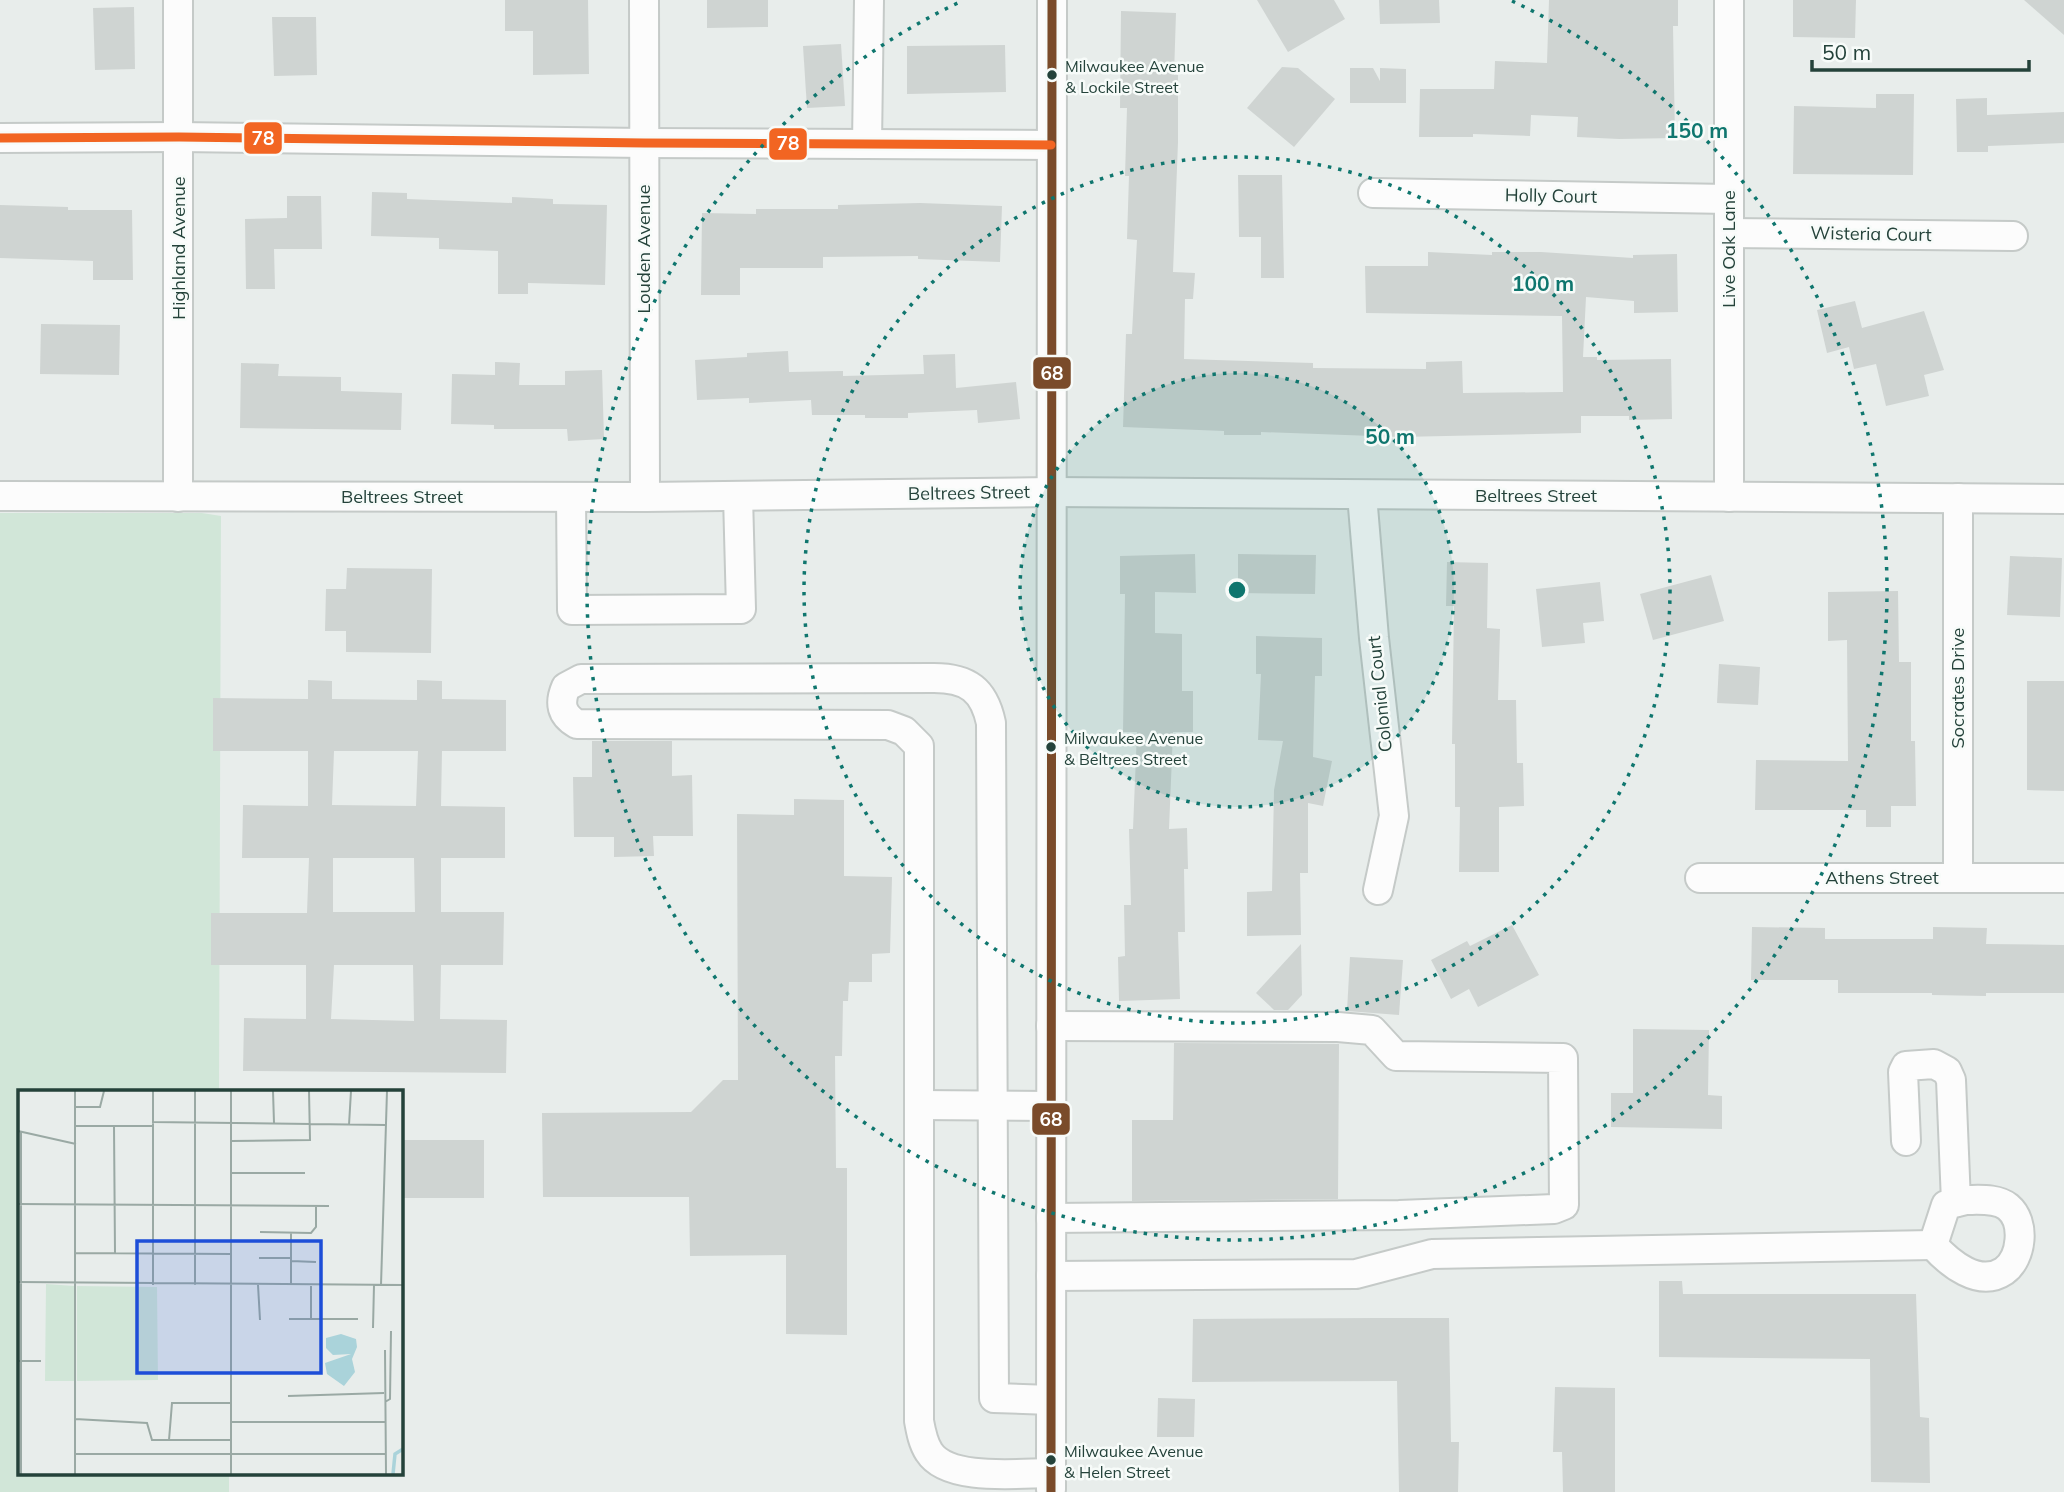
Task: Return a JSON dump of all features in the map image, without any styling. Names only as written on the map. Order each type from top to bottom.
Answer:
[{"type":"street","name":"Highland Avenue","points":[[178,0],[178,497]]},
{"type":"street","name":"Louden Avenue","points":[[644,0],[645,497]]},
{"type":"street","points":[[867,144],[869,0]]},
{"type":"street","points":[[1051,1400],[994,1398],[991,723],[988,708],[980,695],[968,684],[954,678],[934,678],[581,679],[566,687],[562,696],[562,707],[570,720],[577,724],[888,725],[904,731],[919,746],[919,1421],[922,1439],[930,1454],[940,1463],[957,1471],[1051,1483],[1052,0]]},
{"type":"street","name":"Live Oak Lane","points":[[1728,0],[1729,497]]},
{"type":"street","points":[[0,138],[179,137],[644,144],[1051,145]]},
{"type":"street","name":"Holly Court","points":[[1373,193],[1729,199]]},
{"type":"street","name":"Wisteria Court","points":[[1729,233],[2013,236]]},
{"type":"street","name":"Beltrees Street","points":[[0,496],[645,497],[1051,492],[2064,499]]},
{"type":"street","name":"Colonial Court","points":[[1362,495],[1374,638],[1394,816],[1378,890]]},
{"type":"street","points":[[571,497],[572,610],[585,610],[741,609],[738,496]]},
{"type":"street","name":"Socrates Drive","points":[[1958,498],[1958,878]]},
{"type":"street","name":"Athens Street","points":[[1700,878],[2064,878]]},
{"type":"street","points":[[1051,1026],[1338,1027],[1372,1030],[1396,1056],[1563,1058],[1564,1205],[1554,1209],[1399,1215],[1051,1218]]},
{"type":"street","points":[[1906,1141],[1903,1072],[1906,1066],[1934,1063],[1947,1071],[1951,1080],[1956,1202]]},
{"type":"street","points":[[919,1105],[1051,1106]]},
{"type":"street","points":[[1990,1200],[2008,1207],[2018,1221],[2020,1237],[2013,1260],[2003,1272],[1983,1276],[1959,1270],[1933,1245],[1946,1205],[1956,1202],[1990,1200]]},
{"type":"street","points":[[1051,1276],[1356,1274],[1432,1254],[1933,1245]]},
{"type":"green space","points":[[0,513],[202,513],[221,516],[219,1090],[18,1090],[18,1474],[229,1474],[229,1492],[0,1492]]},
{"type":"building","points":[[505,0],[588,0],[589,74],[533,75],[533,31],[505,31]]},
{"type":"building","points":[[707,0],[768,0],[768,27],[707,28]]},
{"type":"building","points":[[1257,0],[1334,0],[1345,19],[1288,52]]},
{"type":"building","points":[[1379,0],[1439,0],[1440,23],[1380,24]]},
{"type":"building","points":[[1549,0],[1678,0],[1678,26],[1673,26],[1675,138],[1577,137],[1578,117],[1531,115],[1530,136],[1473,134],[1473,137],[1419,137],[1420,89],[1494,89],[1495,61],[1547,63]]},
{"type":"building","points":[[1793,0],[1856,0],[1855,38],[1793,37]]},
{"type":"building","points":[[2024,0],[2064,0],[2064,35]]},
{"type":"building","points":[[134,7],[135,69],[95,70],[93,8]]},
{"type":"building","points":[[1121,11],[1176,13],[1174,75],[1178,75],[1178,142],[1173,272],[1195,273],[1193,299],[1185,299],[1184,359],[1313,363],[1313,368],[1426,369],[1426,362],[1462,361],[1463,393],[1563,392],[1562,316],[1366,313],[1365,266],[1428,266],[1428,252],[1492,255],[1492,252],[1541,252],[1633,258],[1633,255],[1677,254],[1678,312],[1634,313],[1634,301],[1586,297],[1583,357],[1597,357],[1597,360],[1671,359],[1672,419],[1629,420],[1629,416],[1581,416],[1581,433],[1400,437],[1261,432],[1261,435],[1224,435],[1224,431],[1123,427],[1126,334],[1132,334],[1137,240],[1127,239],[1129,176],[1125,176],[1127,108],[1120,108]]},
{"type":"building","points":[[272,17],[316,17],[317,75],[274,76]]},
{"type":"building","points":[[841,44],[845,106],[807,108],[803,46]]},
{"type":"building","points":[[1005,45],[1006,92],[907,94],[907,46]]},
{"type":"building","points":[[1282,67],[1298,68],[1335,99],[1294,147],[1247,108]]},
{"type":"building","points":[[1350,68],[1373,68],[1380,81],[1380,68],[1406,69],[1406,103],[1350,103]]},
{"type":"building","points":[[1876,94],[1914,94],[1913,175],[1793,174],[1794,106],[1876,108]]},
{"type":"building","points":[[1987,98],[1987,115],[2064,112],[2064,143],[1988,146],[1988,152],[1957,152],[1956,99]]},
{"type":"building","points":[[1238,175],[1282,175],[1284,278],[1261,278],[1261,237],[1239,237]]},
{"type":"building","points":[[372,192],[407,193],[407,199],[512,203],[512,197],[553,199],[553,204],[607,205],[605,285],[528,283],[528,294],[498,294],[498,251],[439,249],[439,238],[371,236]]},
{"type":"building","points":[[287,196],[321,196],[322,249],[274,249],[275,289],[246,289],[245,219],[287,218]]},
{"type":"building","points":[[920,203],[1002,206],[1000,262],[918,259],[918,256],[823,257],[823,268],[740,268],[740,295],[701,295],[702,213],[756,214],[756,209],[838,209],[838,205]]},
{"type":"building","points":[[0,205],[68,207],[68,210],[132,210],[133,280],[93,280],[93,261],[0,258]]},
{"type":"building","points":[[1855,301],[1862,328],[1924,311],[1944,370],[1924,375],[1929,396],[1886,406],[1876,364],[1854,369],[1849,347],[1827,353],[1817,310]]},
{"type":"building","points":[[41,324],[120,325],[119,375],[40,374]]},
{"type":"building","points":[[788,351],[789,372],[843,371],[843,376],[924,374],[923,355],[955,354],[956,388],[1016,382],[1020,419],[978,423],[977,410],[908,413],[908,418],[812,415],[811,400],[749,403],[749,398],[697,400],[695,360]]},
{"type":"building","points":[[495,362],[520,363],[519,385],[565,385],[565,371],[602,370],[604,439],[568,441],[567,429],[494,429],[494,425],[451,424],[452,374],[495,375]]},
{"type":"building","points":[[241,363],[279,364],[278,376],[341,377],[341,391],[402,393],[401,430],[240,428]]},
{"type":"building","points":[[1195,554],[1196,593],[1155,592],[1155,633],[1182,634],[1182,691],[1193,691],[1193,732],[1173,732],[1169,829],[1187,828],[1188,869],[1184,869],[1185,932],[1178,932],[1180,999],[1119,1001],[1118,957],[1125,956],[1124,905],[1131,905],[1129,829],[1133,829],[1137,732],[1123,732],[1125,594],[1120,594],[1120,556]]},
{"type":"building","points":[[1238,554],[1316,555],[1315,594],[1238,593]]},
{"type":"building","points":[[2010,556],[2062,558],[2060,617],[2007,615]]},
{"type":"building","points":[[1447,562],[1488,563],[1487,628],[1500,629],[1498,700],[1516,700],[1517,763],[1523,763],[1524,806],[1499,807],[1499,872],[1459,872],[1460,807],[1455,807],[1455,744],[1452,744],[1454,606],[1446,606]]},
{"type":"building","points":[[347,568],[432,569],[431,653],[346,652],[346,631],[325,631],[326,589],[346,589]]},
{"type":"building","points":[[1711,575],[1724,621],[1653,640],[1640,594]]},
{"type":"building","points":[[1600,582],[1604,621],[1583,623],[1585,643],[1542,647],[1536,589]]},
{"type":"building","points":[[1898,591],[1899,662],[1911,662],[1911,741],[1915,741],[1916,806],[1891,806],[1891,827],[1866,827],[1866,810],[1755,810],[1756,760],[1848,761],[1847,640],[1828,641],[1828,592]]},
{"type":"building","points":[[1256,636],[1322,638],[1322,676],[1315,676],[1313,757],[1332,761],[1323,806],[1308,803],[1308,873],[1300,873],[1301,935],[1247,936],[1247,892],[1272,891],[1274,790],[1283,741],[1258,740],[1261,674],[1256,674]]},
{"type":"building","points":[[1719,664],[1760,667],[1758,705],[1717,703]]},
{"type":"building","points":[[308,680],[332,681],[332,699],[417,700],[417,680],[442,681],[442,699],[506,700],[506,751],[442,751],[441,806],[505,807],[505,858],[441,858],[441,912],[504,912],[503,965],[441,965],[440,1019],[507,1020],[506,1073],[243,1071],[244,1018],[306,1019],[306,965],[211,965],[211,913],[307,913],[309,858],[242,858],[243,805],[308,806],[308,751],[213,751],[213,698],[308,699]],"holes":[[[334,751],[418,751],[416,806],[332,805]],[[333,858],[414,858],[415,912],[333,912]],[[334,965],[413,965],[414,1021],[331,1019]]]},
{"type":"building","points":[[2027,681],[2064,681],[2064,791],[2027,790]]},
{"type":"building","points":[[592,741],[672,741],[672,776],[692,775],[693,836],[653,836],[654,856],[614,857],[614,837],[574,837],[573,777],[592,777]]},
{"type":"building","points":[[794,799],[844,800],[844,876],[892,877],[890,953],[872,954],[872,982],[849,982],[848,1001],[843,1001],[842,1056],[835,1056],[836,1168],[847,1168],[847,1335],[786,1334],[786,1255],[690,1256],[689,1197],[543,1197],[542,1113],[691,1112],[723,1080],[738,1080],[737,814],[794,815]]},
{"type":"building","points":[[1512,925],[1539,975],[1478,1007],[1469,989],[1451,999],[1431,960],[1467,941],[1470,946]]},
{"type":"building","points":[[1752,927],[1825,928],[1825,939],[1933,939],[1933,927],[1987,928],[1986,944],[2064,945],[2064,993],[1986,993],[1986,996],[1838,993],[1838,980],[1751,980]]},
{"type":"building","points":[[1301,944],[1302,995],[1288,1010],[1274,1010],[1256,993]]},
{"type":"building","points":[[1350,957],[1403,960],[1399,1015],[1347,1011]]},
{"type":"building","points":[[1633,1029],[1709,1030],[1708,1095],[1722,1096],[1722,1129],[1611,1127],[1611,1093],[1633,1093]]},
{"type":"building","points":[[1174,1043],[1339,1044],[1338,1199],[1132,1201],[1132,1120],[1173,1120]]},
{"type":"building","points":[[402,1140],[484,1140],[484,1198],[402,1198]]},
{"type":"building","points":[[1659,1281],[1682,1281],[1683,1294],[1916,1294],[1920,1417],[1929,1418],[1930,1483],[1871,1482],[1870,1359],[1659,1357]]},
{"type":"building","points":[[1449,1318],[1451,1442],[1459,1442],[1458,1492],[1399,1492],[1397,1381],[1192,1382],[1193,1319]]},
{"type":"building","points":[[1555,1387],[1615,1388],[1615,1492],[1563,1492],[1562,1452],[1553,1452]]},
{"type":"building","points":[[1158,1398],[1195,1399],[1194,1437],[1157,1437]]},
{"type":"transit line","name":"68","points":[[1051,1492],[1052,0]]},
{"type":"transit line","name":"78","points":[[0,138],[179,137],[1051,145]]},
{"type":"place","name":"Milwaukee Avenue & Lockile Street","points":[[1052,75]]},
{"type":"place","name":"Milwaukee Avenue & Beltrees Street","points":[[1051,747]]},
{"type":"place","name":"Milwaukee Avenue & Helen Street","points":[[1051,1460]]}]
